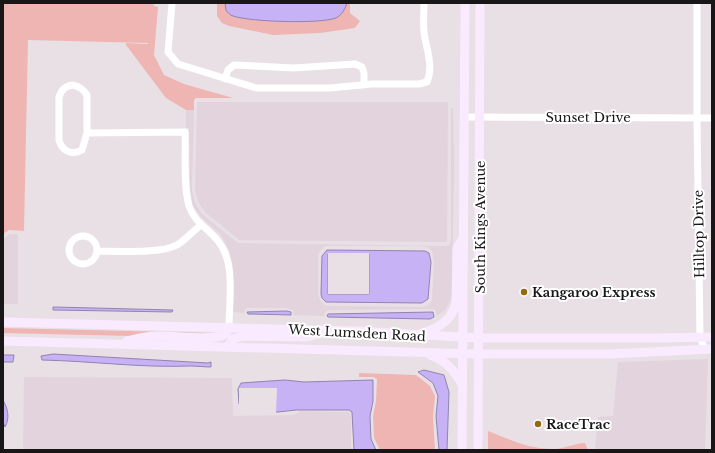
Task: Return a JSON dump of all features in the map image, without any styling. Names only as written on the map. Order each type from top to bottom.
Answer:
[{"type":"main road","name":"South Kings Avenue","points":[[462,450],[465,3]]},
{"type":"main road","name":"South Kings Avenue","points":[[478,450],[480,3]]},
{"type":"main road","points":[[413,335],[437,328],[450,317],[454,311],[456,303],[457,248],[463,237]]},
{"type":"main road","name":"West Lumsden Road","points":[[3,322],[333,330],[463,338],[712,337]]},
{"type":"main road","points":[[118,344],[143,337],[154,336],[216,337],[226,334],[229,327]]},
{"type":"main road","points":[[228,346],[233,339],[243,336],[307,337],[333,330]]},
{"type":"main road","name":"West Lumsden Road","points":[[3,341],[228,346],[462,354],[608,354],[708,350]]},
{"type":"main road","points":[[422,353],[434,357],[451,367],[458,376],[462,387]]},
{"type":"street","points":[[172,3],[168,52],[178,64],[256,88],[330,88],[364,85],[419,84],[428,82],[430,76],[429,53],[424,32],[424,3]]},
{"type":"street","name":"Hilltop Drive","points":[[697,3],[700,337],[708,350]]},
{"type":"street","points":[[225,79],[228,70],[234,65],[294,68],[355,64],[362,67],[364,73],[364,85]]},
{"type":"street","points":[[66,86],[79,86],[87,95],[87,133],[82,150],[77,153],[71,153],[65,150],[61,145],[59,140],[59,97],[61,91],[66,86]]},
{"type":"street","name":"Sunset Drive","points":[[464,117],[712,118]]},
{"type":"street","points":[[87,133],[185,132],[186,190],[190,207],[200,225],[217,239],[226,251],[228,258],[230,276],[229,327]]},
{"type":"street","points":[[97,251],[143,251],[176,246],[200,225]]},
{"type":"street","points":[[82,236],[87,236],[95,242],[97,251],[94,259],[87,264],[82,264],[74,260],[69,253],[69,248],[74,240],[82,236]]},
{"type":"shaded area","points":[[3,3],[153,3],[154,6],[158,7],[154,55],[164,75],[184,84],[233,98],[196,98],[194,100],[194,110],[186,110],[166,98],[126,45],[126,43],[148,43],[28,40],[24,231],[9,230],[3,234]]},
{"type":"shaded area","points":[[217,3],[350,3],[350,13],[360,21],[355,28],[320,33],[273,35],[229,26],[222,23],[217,16]]},
{"type":"shaded area","points":[[225,3],[347,3],[343,12],[336,18],[301,22],[254,20],[233,16],[226,10]]},
{"type":"shaded area","points":[[197,102],[448,102],[447,242],[239,240],[205,212],[198,202],[195,190]]},
{"type":"shaded area","points":[[451,108],[453,108],[454,163],[452,297],[446,309],[437,316],[436,311],[433,309],[328,310],[325,312],[324,316],[294,315],[293,310],[287,308],[247,308],[245,309],[244,313],[233,312],[233,267],[229,250],[221,235],[201,217],[193,206],[190,189],[189,128],[186,128],[186,110],[194,110],[192,190],[195,203],[203,215],[238,243],[447,246],[450,245]],"holes":[[[325,246],[427,247],[432,251],[434,261],[432,301],[427,306],[329,306],[324,305],[320,300],[318,294],[318,256],[320,251]]]},
{"type":"shaded area","points":[[10,234],[18,234],[18,304],[3,304],[3,239]]},
{"type":"shaded area","points":[[327,250],[425,251],[429,253],[431,262],[428,299],[422,303],[326,302],[322,298],[321,294],[322,256]],"holes":[[[328,254],[369,254],[369,294],[328,294]]]},
{"type":"shaded area","points":[[53,307],[173,310],[172,312],[53,310]]},
{"type":"shaded area","points":[[247,312],[291,312],[291,315],[248,314]]},
{"type":"shaded area","points":[[433,312],[434,317],[430,319],[327,316],[328,314]]},
{"type":"shaded area","points":[[3,328],[212,333],[131,336],[3,333]]},
{"type":"shaded area","points":[[53,354],[211,362],[211,367],[153,366],[42,360],[41,356]]},
{"type":"shaded area","points":[[3,355],[14,355],[13,362],[3,362]]},
{"type":"shaded area","points":[[708,359],[705,450],[595,450],[598,417],[613,416],[618,362]]},
{"type":"shaded area","points":[[424,370],[444,375],[449,392],[447,450],[439,450],[436,416],[438,396],[433,383],[418,372]]},
{"type":"shaded area","points":[[359,373],[416,375],[430,386],[435,396],[433,417],[435,450],[380,450],[374,438],[373,416],[376,401],[377,379],[373,377],[359,377]]},
{"type":"shaded area","points":[[24,377],[232,378],[233,416],[294,415],[301,411],[349,412],[351,416],[351,450],[23,450]]},
{"type":"shaded area","points":[[285,380],[304,382],[373,380],[373,401],[370,416],[371,439],[376,450],[354,450],[352,412],[349,410],[250,412],[239,404],[238,389],[241,383]]},
{"type":"shaded area","points":[[3,400],[8,414],[8,420],[5,427],[3,422]]},
{"type":"shaded area","points":[[488,431],[520,443],[545,449],[558,449],[585,443],[588,450],[488,450]]},
{"type":"pier","points":[[328,253],[369,253],[369,294],[328,294]],"holes":[[[330,255],[367,255],[367,292],[330,292]]]},
{"type":"pier","points":[[239,388],[277,388],[276,414],[249,414],[239,406]]},
{"type":"place","name":"Kangaroo Express","points":[[524,292]]},
{"type":"place","name":"RaceTrac","points":[[538,424]]}]
